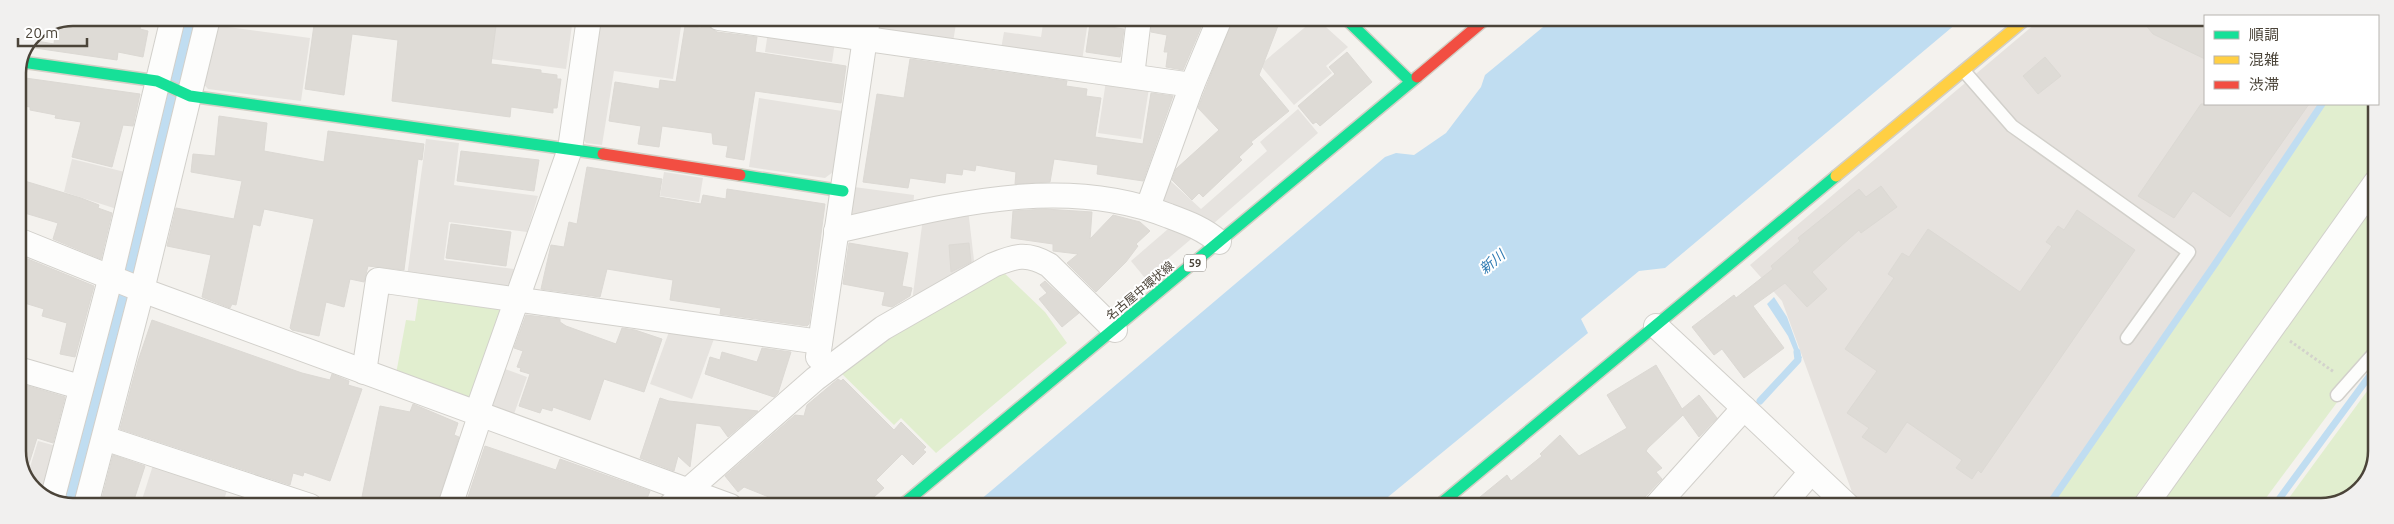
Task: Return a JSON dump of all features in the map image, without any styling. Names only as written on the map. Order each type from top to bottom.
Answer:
[{"type":"street","points":[[54,493],[80,386],[113,277],[161,82],[172,26]]},
{"type":"street","points":[[88,498],[206,26]]},
{"type":"street","points":[[452,498],[517,299],[570,149],[588,26]]},
{"type":"street","points":[[837,26],[867,28],[1132,76],[1192,85]]},
{"type":"street","points":[[1132,76],[1138,26]]},
{"type":"street","points":[[1148,207],[1192,85],[1217,26]]},
{"type":"street","points":[[1353,26],[1410,81]]},
{"type":"street","name":"名古屋中環状線","points":[[911,498],[1115,330],[1477,26]]},
{"type":"street","points":[[1448,498],[2017,26]]},
{"type":"street","points":[[815,379],[867,28]]},
{"type":"street","points":[[27,63],[161,82],[188,95],[842,190]]},
{"type":"street","points":[[2150,498],[2273,329],[2368,193]]},
{"type":"street","points":[[836,231],[946,206],[1013,196],[1058,195],[1097,198],[1148,207],[1205,230],[1219,242]]},
{"type":"street","points":[[26,243],[140,289],[709,498]]},
{"type":"street","points":[[679,498],[815,379],[882,328],[993,265],[1011,258],[1036,257],[1049,265],[1115,330]]},
{"type":"street","points":[[364,372],[378,280],[820,342]]},
{"type":"street","points":[[1656,326],[1839,498]]},
{"type":"street","points":[[26,370],[80,386]]},
{"type":"street","points":[[1663,498],[1744,408]]},
{"type":"street","points":[[104,438],[286,498]]},
{"type":"street","points":[[1789,498],[1811,472]]},
{"type":"lane","points":[[1964,71],[2012,126],[2188,252],[2127,338]]},
{"type":"lane","points":[[2337,395],[2368,359]]},
{"type":"path","points":[[2273,329],[2347,381]]},
{"type":"shaded area","points":[[213,26],[310,38],[301,101],[208,89],[201,81]]},
{"type":"shaded area","points":[[488,26],[572,26],[566,69],[483,58]]},
{"type":"shaded area","points":[[596,26],[681,26],[673,79],[614,71],[602,145],[586,143],[580,135]]},
{"type":"shaded area","points":[[877,26],[956,26],[953,42],[882,32]]},
{"type":"shaded area","points":[[1043,26],[1087,26],[1082,61],[1001,49],[1004,32],[1041,37]]},
{"type":"shaded area","points":[[1306,26],[1325,26],[1348,47],[1326,66],[1332,73],[1294,105],[1260,65]]},
{"type":"shaded area","points":[[2033,26],[2204,26],[2204,105],[2321,105],[2215,264],[2054,498],[1858,498],[1852,492],[1782,301],[1750,265]]},
{"type":"shaded area","points":[[768,32],[835,42],[832,62],[765,52]]},
{"type":"shaded area","points":[[1106,81],[1149,88],[1141,139],[1098,133]]},
{"type":"shaded area","points":[[759,98],[842,111],[833,172],[825,178],[749,167]]},
{"type":"shaded area","points":[[1298,109],[1318,133],[1213,224],[1155,203],[1164,175],[1201,209],[1267,151],[1260,142]]},
{"type":"shaded area","points":[[426,139],[459,143],[454,185],[538,196],[527,232],[449,222],[444,260],[514,269],[509,284],[502,289],[407,277]]},
{"type":"shaded area","points":[[72,159],[133,174],[123,211],[64,192]]},
{"type":"shaded area","points":[[664,172],[703,178],[699,202],[660,196]]},
{"type":"shaded area","points":[[854,187],[914,195],[913,209],[850,218]]},
{"type":"shaded area","points":[[968,209],[975,269],[911,309],[923,218]]},
{"type":"shaded area","points":[[1175,223],[1197,234],[1145,278],[1131,261]]},
{"type":"shaded area","points":[[670,329],[715,336],[692,399],[650,384]]},
{"type":"shaded area","points":[[505,369],[527,377],[513,417],[491,410]]},
{"type":"shaded area","points":[[38,441],[60,447],[47,489],[38,482],[30,468]]},
{"type":"shaded area","points":[[154,462],[228,487],[225,498],[143,498]]},
{"type":"green space","points":[[2321,105],[2368,105],[2368,174],[2135,498],[2054,498],[2215,264]]},
{"type":"green space","points":[[2368,208],[2368,361],[2266,498],[2161,498]]},
{"type":"green space","points":[[1001,270],[1045,312],[1067,343],[936,453],[901,418],[894,425],[839,371],[891,331]]},
{"type":"green space","points":[[419,294],[495,305],[500,311],[473,393],[466,398],[396,374],[406,320],[415,321]]},
{"type":"green space","points":[[2368,390],[2368,451],[2367,460],[2360,477],[2349,488],[2330,497],[2289,498]]},
{"type":"water","points":[[179,26],[199,26],[80,498],[62,496]]},
{"type":"water","name":"新川","points":[[1544,26],[1953,26],[1665,268],[1639,271],[1581,319],[1588,333],[1387,498],[982,498],[1385,157],[1396,153],[1414,155],[1446,133],[1481,87],[1485,75]]},
{"type":"water","points":[[1774,297],[1787,317],[1802,358],[1798,360],[1788,336],[1767,304]]},
{"type":"building","points":[[141,26],[140,29],[148,31],[143,57],[118,52],[117,60],[34,48],[39,41],[54,44],[55,30],[64,27]]},
{"type":"building","points":[[314,26],[496,26],[491,64],[541,70],[541,73],[557,75],[557,79],[561,79],[557,108],[553,108],[553,113],[511,107],[510,117],[392,101],[398,40],[352,34],[344,95],[305,89]]},
{"type":"building","points":[[685,26],[701,28],[701,26],[708,26],[717,32],[757,37],[755,52],[846,66],[841,103],[755,91],[744,160],[726,157],[728,146],[713,144],[712,133],[662,126],[659,147],[638,144],[641,126],[609,121],[615,82],[659,89],[660,80],[676,82]]},
{"type":"building","points":[[1090,26],[1124,29],[1120,57],[1086,52]]},
{"type":"building","points":[[1151,26],[1202,26],[1183,70],[1166,67],[1168,52],[1164,52],[1167,35],[1151,32]]},
{"type":"building","points":[[1230,26],[1278,26],[1259,75],[1289,111],[1251,142],[1253,144],[1239,157],[1242,160],[1203,197],[1199,193],[1192,200],[1172,180],[1176,169],[1219,130],[1198,108]]},
{"type":"building","points":[[2146,26],[2204,26],[2204,59],[2153,34]]},
{"type":"building","points":[[1347,52],[1372,82],[1320,126],[1316,122],[1313,124],[1298,106],[1335,74],[1329,67]]},
{"type":"building","points":[[2045,57],[2061,76],[2038,94],[2023,76]]},
{"type":"building","points":[[910,59],[1067,81],[1066,86],[1087,89],[1086,96],[1101,98],[1095,137],[1143,144],[1151,93],[1173,96],[1143,181],[1097,174],[1098,165],[1054,159],[1050,182],[1015,184],[1016,172],[976,165],[975,171],[963,169],[962,175],[946,173],[945,183],[910,178],[908,188],[863,182],[877,94],[904,98]]},
{"type":"building","points":[[26,78],[140,94],[133,126],[123,125],[112,167],[72,157],[81,122],[55,118],[56,115],[30,110],[30,107],[26,106]]},
{"type":"building","points":[[2201,104],[2308,105],[2230,217],[2193,191],[2174,218],[2138,196]]},
{"type":"building","points":[[219,116],[267,123],[264,151],[324,162],[328,131],[424,144],[422,160],[418,159],[404,270],[368,266],[364,282],[350,279],[344,307],[326,302],[319,336],[290,328],[314,219],[264,209],[260,226],[253,224],[236,305],[232,304],[230,308],[202,297],[211,255],[167,246],[176,208],[234,219],[242,181],[191,172],[193,154],[215,156]]},
{"type":"building","points":[[461,151],[539,160],[534,191],[457,181]]},
{"type":"building","points":[[587,167],[662,179],[659,197],[701,204],[703,195],[726,199],[727,189],[825,204],[809,324],[807,326],[720,314],[721,308],[670,300],[673,280],[607,269],[600,297],[541,289],[551,245],[564,247],[569,222],[577,224]]},
{"type":"building","points":[[26,181],[81,198],[99,205],[98,208],[112,213],[101,259],[53,239],[58,223],[26,213]]},
{"type":"building","points":[[1881,186],[1897,207],[1861,233],[1859,230],[1812,272],[1827,289],[1807,307],[1785,283],[1753,306],[1784,348],[1744,378],[1722,349],[1714,355],[1692,327],[1734,295],[1736,298],[1773,269],[1771,266],[1800,241],[1798,238],[1859,189],[1866,197]]},
{"type":"building","points":[[1045,209],[1092,212],[1090,239],[1113,215],[1140,222],[1150,231],[1136,244],[1138,246],[1126,262],[1096,292],[1067,263],[1078,254],[1053,251],[1053,244],[1011,238],[1013,211]]},
{"type":"building","points":[[2077,210],[2135,250],[1981,473],[1978,470],[1972,479],[1956,468],[1962,460],[1907,422],[1886,453],[1862,437],[1869,428],[1847,413],[1877,371],[1845,349],[1894,278],[1888,274],[1902,253],[1909,257],[1928,229],[2020,292],[2052,246],[2046,242],[2058,226],[2064,230]]},
{"type":"building","points":[[451,224],[511,232],[506,266],[446,258]]},
{"type":"building","points":[[849,243],[908,253],[902,286],[912,288],[910,296],[892,307],[882,305],[885,292],[843,284]]},
{"type":"building","points":[[969,243],[971,262],[951,272],[949,245]]},
{"type":"building","points":[[26,258],[94,286],[75,357],[60,354],[67,323],[42,316],[44,309],[26,303]]},
{"type":"building","points":[[1045,281],[1079,313],[1062,327],[1039,299],[1047,293],[1040,285]]},
{"type":"building","points":[[526,315],[560,319],[560,322],[566,326],[616,344],[622,328],[635,330],[662,339],[644,392],[604,379],[590,420],[553,407],[552,411],[542,408],[540,413],[519,406],[530,374],[520,371],[521,368],[517,367],[523,351],[514,348]]},
{"type":"building","points":[[152,320],[302,373],[330,380],[332,374],[349,381],[348,385],[362,389],[330,481],[304,472],[303,476],[293,473],[290,485],[120,429],[138,361]]},
{"type":"building","points":[[762,348],[791,352],[778,393],[774,397],[705,374],[710,357],[720,360],[722,352],[757,362]]},
{"type":"building","points":[[1656,365],[1682,409],[1699,395],[1717,418],[1699,437],[1683,415],[1648,448],[1646,451],[1662,468],[1656,472],[1662,479],[1645,498],[1479,498],[1507,475],[1511,481],[1542,456],[1540,454],[1560,435],[1579,456],[1627,428],[1607,395]]},
{"type":"building","points":[[838,379],[841,381],[843,379],[894,430],[901,422],[926,447],[923,450],[926,452],[913,465],[902,454],[876,480],[884,488],[873,498],[771,498],[744,487],[738,492],[725,476],[795,415],[804,416],[807,405]]},
{"type":"building","points":[[26,385],[65,397],[53,443],[37,438],[29,465],[26,454]]},
{"type":"building","points":[[660,398],[669,401],[758,411],[728,437],[720,426],[696,423],[690,467],[678,456],[674,471],[640,458]]},
{"type":"building","points":[[413,404],[458,423],[454,435],[459,437],[440,498],[362,497],[380,406],[410,412]]},
{"type":"building","points":[[485,446],[556,470],[560,459],[650,491],[647,498],[468,498]]},
{"type":"building","points":[[113,455],[145,466],[135,498],[102,498]]},
{"type":"waterway","points":[[2054,498],[2215,264],[2321,105]]},
{"type":"waterway","points":[[1760,401],[1798,360],[1797,352]]},
{"type":"waterway","points":[[2280,498],[2368,378]]},
{"type":"traffic: fast","points":[[1353,26],[1410,81]]},
{"type":"traffic: fast","points":[[27,63],[157,81],[190,96],[603,154]]},
{"type":"traffic: fast","points":[[911,498],[1417,77]]},
{"type":"traffic: fast","points":[[740,175],[843,191]]},
{"type":"traffic: fast","points":[[1448,498],[1836,176]]},
{"type":"traffic: slow","points":[[1836,176],[2017,26]]},
{"type":"traffic: jam","points":[[1417,77],[1478,26]]},
{"type":"traffic: jam","points":[[603,154],[740,175]]}]
